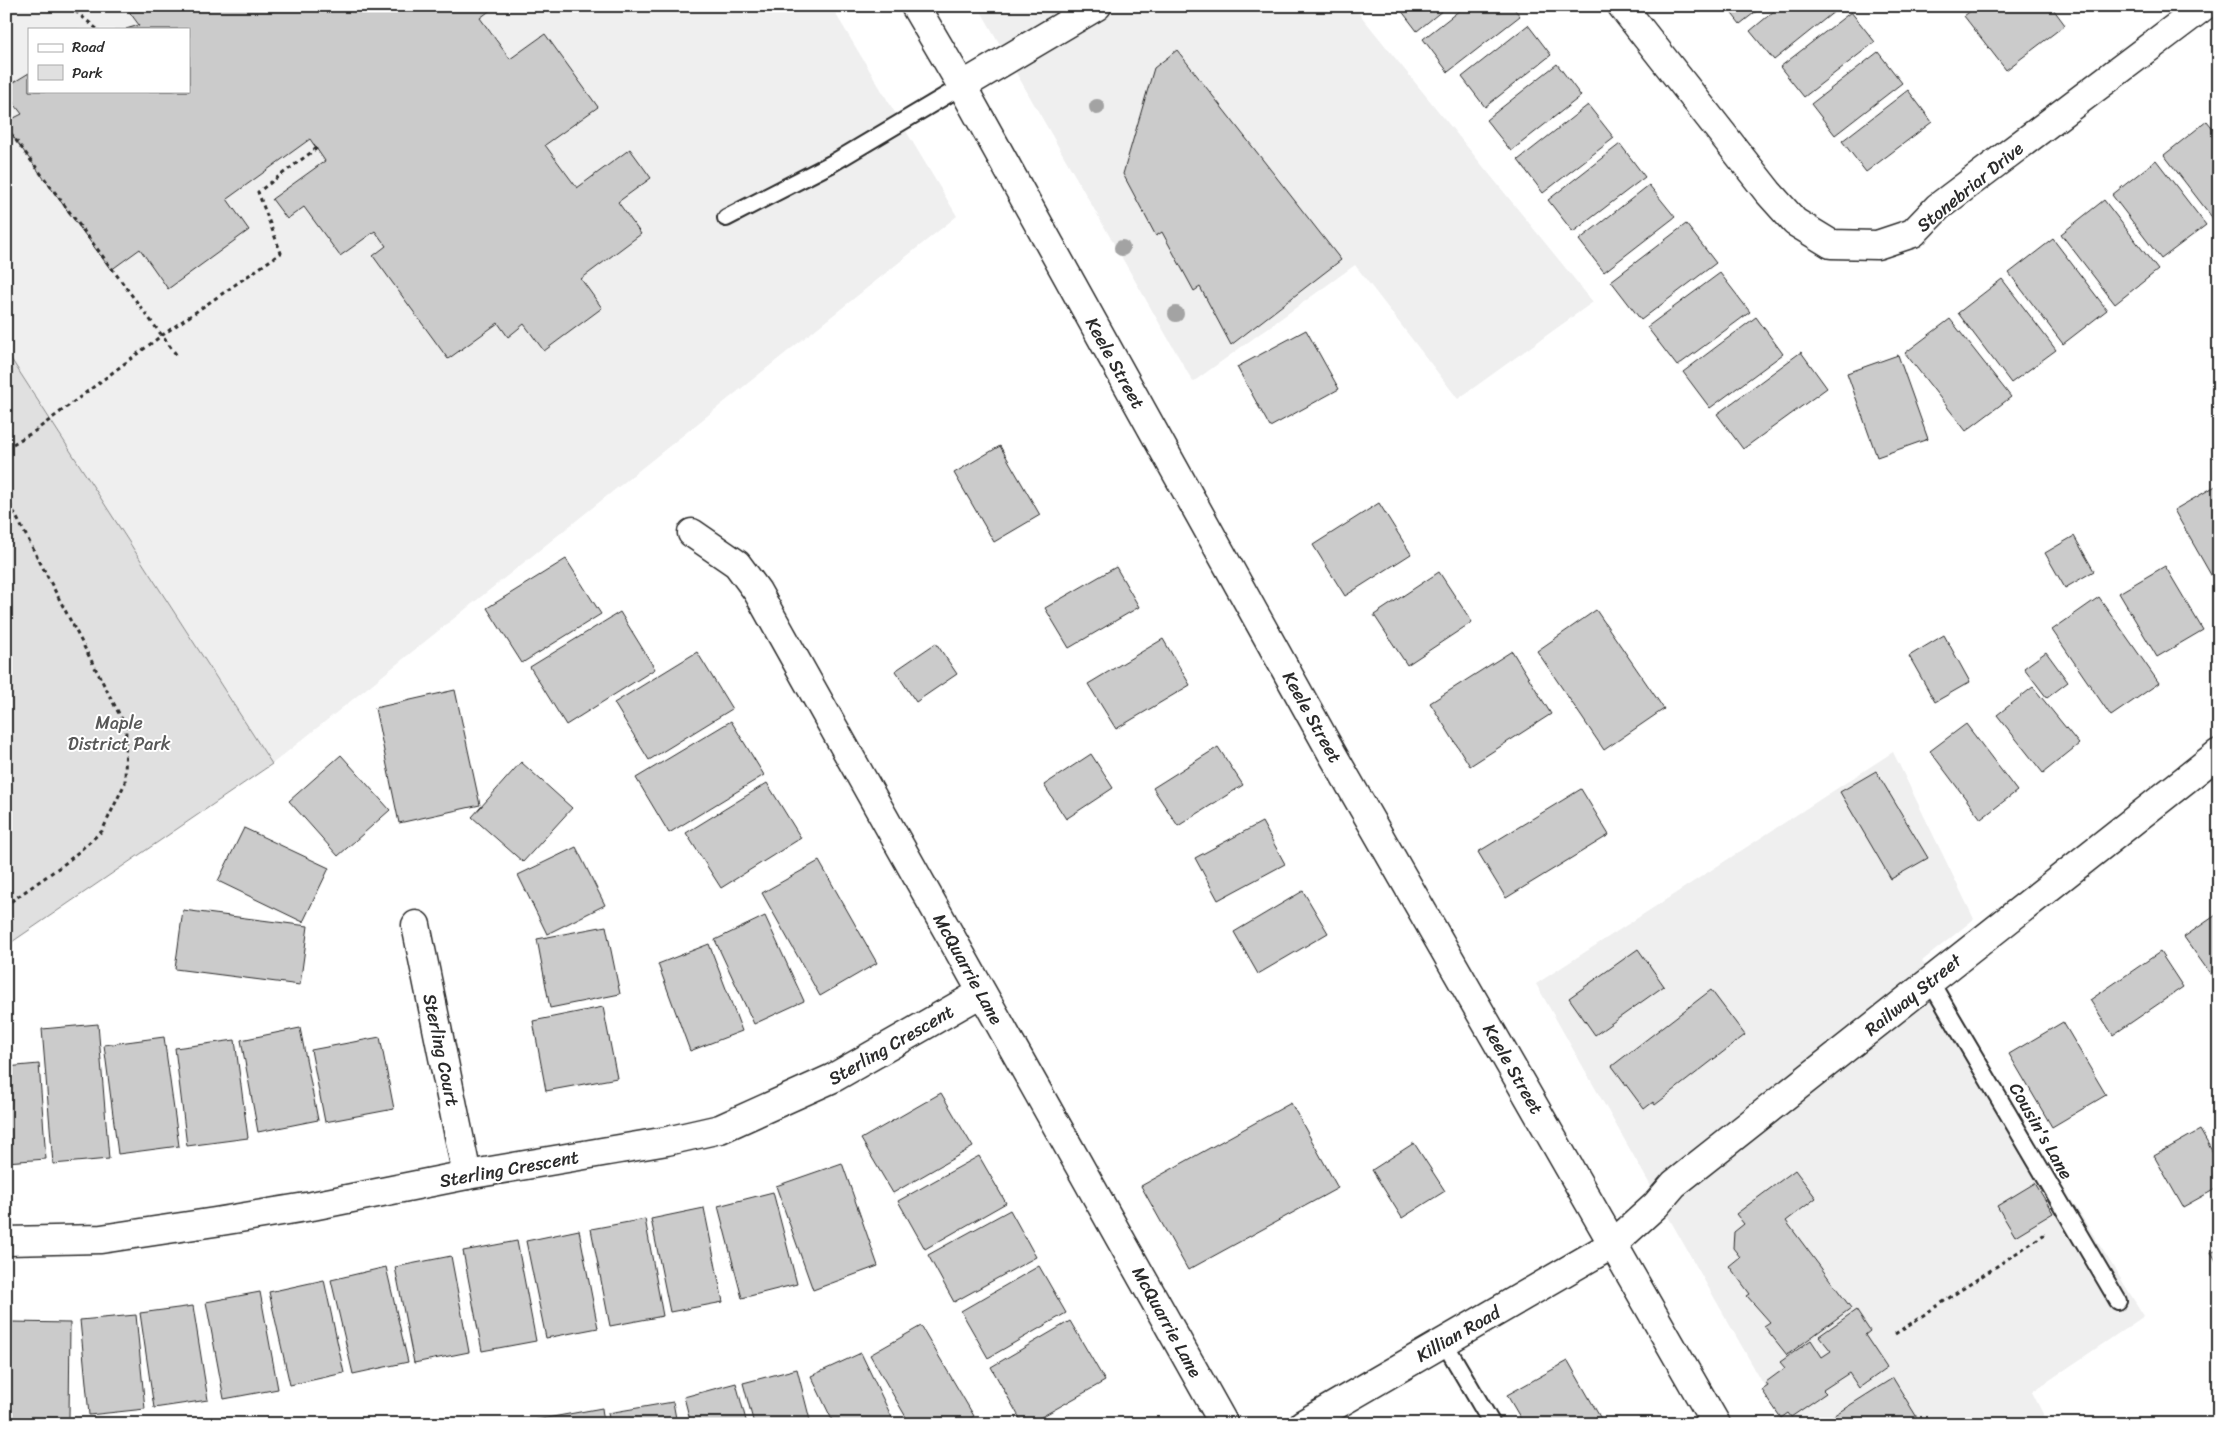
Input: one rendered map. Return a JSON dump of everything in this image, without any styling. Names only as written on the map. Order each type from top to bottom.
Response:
[{"type":"street","name":"Keele Street","points":[[915,6],[962,86],[1334,757],[1716,1424]]},
{"type":"street","points":[[962,86],[1097,6]]},
{"type":"street","name":"Stonebriar Drive","points":[[1622,6],[1768,192],[1795,222],[1831,244],[1877,245],[1913,233],[1938,207],[2190,10]]},
{"type":"street","name":"McQuarrie Lane","points":[[692,533],[737,564],[757,591],[1224,1424]]},
{"type":"street","name":"Railway Street","points":[[1613,1244],[1656,1205],[1674,1184],[2219,753]]},
{"type":"street","name":"Sterling Court","points":[[416,925],[467,1176]]},
{"type":"street","name":"Sterling Crescent","points":[[6,1241],[101,1239],[196,1225],[312,1206],[467,1176],[666,1141],[720,1129],[834,1078],[981,993]]},
{"type":"street","name":"Killian Road","points":[[1303,1424],[1613,1244]]},
{"type":"lane","points":[[726,218],[831,164],[962,86]]},
{"type":"lane","name":"Cousin's Lane","points":[[1930,981],[2118,1301]]},
{"type":"lane","points":[[1444,1342],[1492,1424]]},
{"type":"path","points":[[69,6],[96,28]]},
{"type":"path","points":[[6,127],[178,357]]},
{"type":"path","points":[[6,448],[36,431],[161,336],[281,253],[258,192],[317,148]]},
{"type":"path","points":[[6,497],[126,726],[125,783],[102,831],[67,862],[6,905]]},
{"type":"path","points":[[1895,1334],[2069,1218]]},
{"type":"shaded area","points":[[6,6],[831,6],[957,216],[272,764],[6,351]]},
{"type":"shaded area","points":[[978,6],[1353,6],[1593,302],[1458,399],[1355,265],[1193,382]]},
{"type":"shaded area","points":[[1893,752],[1974,919],[1922,961],[2144,1316],[2032,1392],[2048,1424],[1786,1424],[1536,984]]},
{"type":"green space","name":"Maple District Park","points":[[6,351],[272,764],[6,946]]},
{"type":"building","points":[[125,6],[496,6],[480,18],[510,59],[545,34],[598,107],[545,145],[577,188],[630,149],[651,178],[618,202],[641,234],[581,279],[602,308],[544,351],[524,324],[508,337],[498,323],[448,359],[373,256],[386,246],[375,231],[340,256],[304,207],[287,219],[272,199],[325,161],[310,139],[227,199],[249,230],[168,289],[140,249],[111,270],[6,127],[6,122],[22,114],[6,93],[6,87],[28,74],[28,92],[190,92],[190,28],[129,28],[139,25]]},
{"type":"building","points":[[1398,6],[1448,6],[1417,31]]},
{"type":"building","points":[[1465,6],[1512,6],[1520,16],[1448,72],[1423,39]]},
{"type":"building","points":[[1726,6],[1763,6],[1740,24]]},
{"type":"building","points":[[1780,6],[1840,7],[1774,60],[1750,31]]},
{"type":"building","points":[[1977,6],[2051,6],[2065,25],[2006,70],[1964,16]]},
{"type":"building","points":[[1851,12],[1875,42],[1804,97],[1780,67]]},
{"type":"building","points":[[1528,25],[1551,55],[1485,107],[1462,77]]},
{"type":"building","points":[[1177,50],[1341,260],[1231,345],[1200,287],[1194,291],[1162,232],[1156,236],[1123,174],[1154,68]]},
{"type":"building","points":[[1878,52],[1902,83],[1835,135],[1811,104]]},
{"type":"building","points":[[1557,64],[1581,96],[1511,151],[1486,120]]},
{"type":"building","points":[[1908,90],[1932,122],[1866,172],[1842,141]]},
{"type":"building","points":[[1588,105],[1614,138],[1543,193],[1518,160]]},
{"type":"building","points":[[2207,121],[2219,136],[2218,225],[2164,155]]},
{"type":"building","points":[[1620,144],[1645,177],[1573,232],[1548,200]]},
{"type":"building","points":[[2156,160],[2206,225],[2161,259],[2112,195]]},
{"type":"building","points":[[1649,185],[1675,217],[1604,272],[1579,240]]},
{"type":"building","points":[[2104,200],[2158,270],[2115,304],[2061,234]]},
{"type":"building","points":[[1686,224],[1716,263],[1641,320],[1611,281]]},
{"type":"building","points":[[2053,239],[2107,310],[2063,344],[2009,273]]},
{"type":"building","points":[[1720,273],[1750,312],[1677,366],[1647,327]]},
{"type":"building","points":[[2002,279],[2056,350],[2011,383],[1958,313]]},
{"type":"building","points":[[1756,317],[1783,354],[1710,408],[1683,372]]},
{"type":"building","points":[[1950,319],[2011,397],[1966,431],[1905,353]]},
{"type":"building","points":[[1306,330],[1339,389],[1270,427],[1237,367]]},
{"type":"building","points":[[1801,352],[1827,388],[1743,449],[1717,414]]},
{"type":"building","points":[[1898,355],[1928,439],[1877,457],[1847,373]]},
{"type":"building","points":[[1000,446],[1040,515],[994,542],[954,473]]},
{"type":"building","points":[[2219,484],[2219,589],[2174,510]]},
{"type":"building","points":[[1379,503],[1411,554],[1345,596],[1313,545]]},
{"type":"building","points":[[2074,536],[2094,571],[2065,588],[2045,553]]},
{"type":"building","points":[[566,559],[601,614],[522,663],[487,608]]},
{"type":"building","points":[[2165,566],[2203,630],[2157,657],[2119,593]]},
{"type":"building","points":[[1116,567],[1139,607],[1069,648],[1045,608]]},
{"type":"building","points":[[1439,572],[1472,622],[1407,665],[1374,615]]},
{"type":"building","points":[[2099,597],[2159,683],[2111,716],[2052,630]]},
{"type":"building","points":[[1596,610],[1664,709],[1604,750],[1537,651]]},
{"type":"building","points":[[620,612],[655,669],[566,725],[530,667]]},
{"type":"building","points":[[1944,635],[1970,682],[1935,702],[1909,656]]},
{"type":"building","points":[[1163,639],[1190,685],[1116,729],[1088,684]]},
{"type":"building","points":[[936,643],[957,674],[916,702],[895,671]]},
{"type":"building","points":[[1512,651],[1551,714],[1470,766],[1430,703]]},
{"type":"building","points":[[697,652],[732,709],[649,760],[614,703]]},
{"type":"building","points":[[2046,652],[2068,682],[2047,698],[2024,668]]},
{"type":"building","points":[[2033,687],[2079,744],[2043,773],[1997,715]]},
{"type":"building","points":[[455,690],[480,805],[399,823],[375,708]]},
{"type":"building","points":[[731,721],[764,775],[669,833],[636,778]]},
{"type":"building","points":[[1966,724],[2017,791],[1981,819],[1930,751]]},
{"type":"building","points":[[1218,747],[1243,785],[1178,826],[1153,788]]},
{"type":"building","points":[[1091,754],[1113,788],[1066,819],[1044,785]]},
{"type":"building","points":[[341,755],[390,810],[338,856],[289,801]]},
{"type":"building","points":[[521,762],[572,808],[523,862],[472,817]]},
{"type":"building","points":[[1876,771],[1928,858],[1891,879],[1840,792]]},
{"type":"building","points":[[767,783],[801,838],[721,888],[686,833]]},
{"type":"building","points":[[1581,789],[1609,835],[1506,898],[1478,852]]},
{"type":"building","points":[[1262,822],[1285,864],[1218,900],[1195,858]]},
{"type":"building","points":[[244,828],[329,868],[303,922],[218,881]]},
{"type":"building","points":[[576,847],[605,905],[547,934],[518,875]]},
{"type":"building","points":[[819,861],[877,963],[820,996],[762,893]]},
{"type":"building","points":[[1303,891],[1328,933],[1258,974],[1234,932]]},
{"type":"building","points":[[183,910],[308,926],[300,985],[175,969]]},
{"type":"building","points":[[2219,913],[2219,986],[2184,937]]},
{"type":"building","points":[[765,916],[804,1001],[754,1024],[715,940]]},
{"type":"building","points":[[606,926],[620,994],[550,1008],[537,939]]},
{"type":"building","points":[[709,944],[742,1031],[690,1051],[658,964]]},
{"type":"building","points":[[1638,949],[1664,986],[1595,1035],[1569,998]]},
{"type":"building","points":[[2160,952],[2183,987],[2113,1035],[2090,1000]]},
{"type":"building","points":[[1711,990],[1745,1035],[1655,1105],[1653,1102],[1644,1109],[1612,1066]]},
{"type":"building","points":[[603,1007],[617,1078],[546,1091],[533,1021]]},
{"type":"building","points":[[2063,1022],[2106,1095],[2052,1127],[2009,1054]]},
{"type":"building","points":[[98,1024],[109,1159],[53,1164],[42,1029]]},
{"type":"building","points":[[300,1028],[318,1120],[258,1132],[241,1040]]},
{"type":"building","points":[[164,1037],[179,1146],[118,1154],[104,1045]]},
{"type":"building","points":[[380,1037],[394,1109],[325,1122],[311,1050]]},
{"type":"building","points":[[235,1040],[248,1138],[187,1146],[175,1048]]},
{"type":"building","points":[[39,1064],[46,1159],[6,1162],[6,1067]]},
{"type":"building","points":[[941,1093],[973,1147],[893,1193],[861,1139]]},
{"type":"building","points":[[1291,1103],[1338,1188],[1188,1270],[1141,1186]]},
{"type":"building","points":[[2200,1130],[2219,1163],[2219,1187],[2183,1207],[2154,1156]]},
{"type":"building","points":[[1414,1143],[1445,1191],[1402,1218],[1372,1170]]},
{"type":"building","points":[[979,1156],[1006,1203],[925,1249],[898,1201]]},
{"type":"building","points":[[842,1163],[878,1266],[813,1290],[776,1186]]},
{"type":"building","points":[[1795,1170],[1816,1198],[1786,1221],[1851,1308],[1787,1355],[1764,1326],[1770,1322],[1747,1296],[1750,1294],[1729,1266],[1740,1257],[1733,1248],[1734,1232],[1744,1224],[1736,1214]]},
{"type":"building","points":[[2035,1183],[2053,1213],[2015,1236],[1997,1206]]},
{"type":"building","points":[[773,1192],[797,1284],[742,1298],[718,1206]]},
{"type":"building","points":[[704,1208],[723,1302],[670,1312],[651,1219]]},
{"type":"building","points":[[1010,1210],[1036,1257],[954,1302],[928,1255]]},
{"type":"building","points":[[645,1219],[663,1316],[610,1326],[591,1229]]},
{"type":"building","points":[[579,1230],[598,1328],[546,1338],[526,1241]]},
{"type":"building","points":[[517,1241],[536,1341],[482,1351],[463,1251]]},
{"type":"building","points":[[2219,1248],[2219,1266],[2211,1252]]},
{"type":"building","points":[[451,1256],[469,1352],[414,1363],[395,1267]]},
{"type":"building","points":[[1039,1266],[1066,1313],[988,1358],[961,1311]]},
{"type":"building","points":[[386,1267],[408,1362],[353,1374],[331,1280]]},
{"type":"building","points":[[324,1280],[344,1373],[290,1385],[269,1292]]},
{"type":"building","points":[[260,1292],[278,1389],[224,1399],[206,1302]]},
{"type":"building","points":[[193,1306],[208,1400],[154,1408],[140,1313]]},
{"type":"building","points":[[1856,1310],[1870,1331],[1865,1335],[1887,1368],[1859,1388],[1849,1373],[1823,1390],[1826,1393],[1791,1417],[1788,1413],[1781,1418],[1762,1390],[1768,1386],[1766,1382],[1785,1368],[1780,1362],[1811,1340],[1822,1357],[1831,1351],[1819,1336]]},
{"type":"building","points":[[136,1315],[145,1409],[89,1415],[80,1320]]},
{"type":"building","points":[[1070,1321],[1105,1381],[1029,1424],[1023,1424],[991,1367]]},
{"type":"building","points":[[12,1322],[70,1323],[69,1418],[11,1417]]},
{"type":"building","points":[[921,1326],[974,1416],[961,1424],[910,1424],[870,1355]]},
{"type":"building","points":[[861,1353],[895,1424],[834,1424],[811,1376]]},
{"type":"building","points":[[1568,1361],[1604,1424],[1524,1424],[1507,1395]]},
{"type":"building","points":[[797,1369],[811,1424],[754,1424],[743,1383]]},
{"type":"building","points":[[1893,1378],[1921,1424],[1820,1424]]},
{"type":"building","points":[[736,1383],[747,1424],[691,1424],[684,1397]]},
{"type":"building","points":[[673,1402],[677,1424],[610,1424],[608,1413]]},
{"type":"building","points":[[602,1408],[604,1424],[536,1424],[536,1420]]}]
